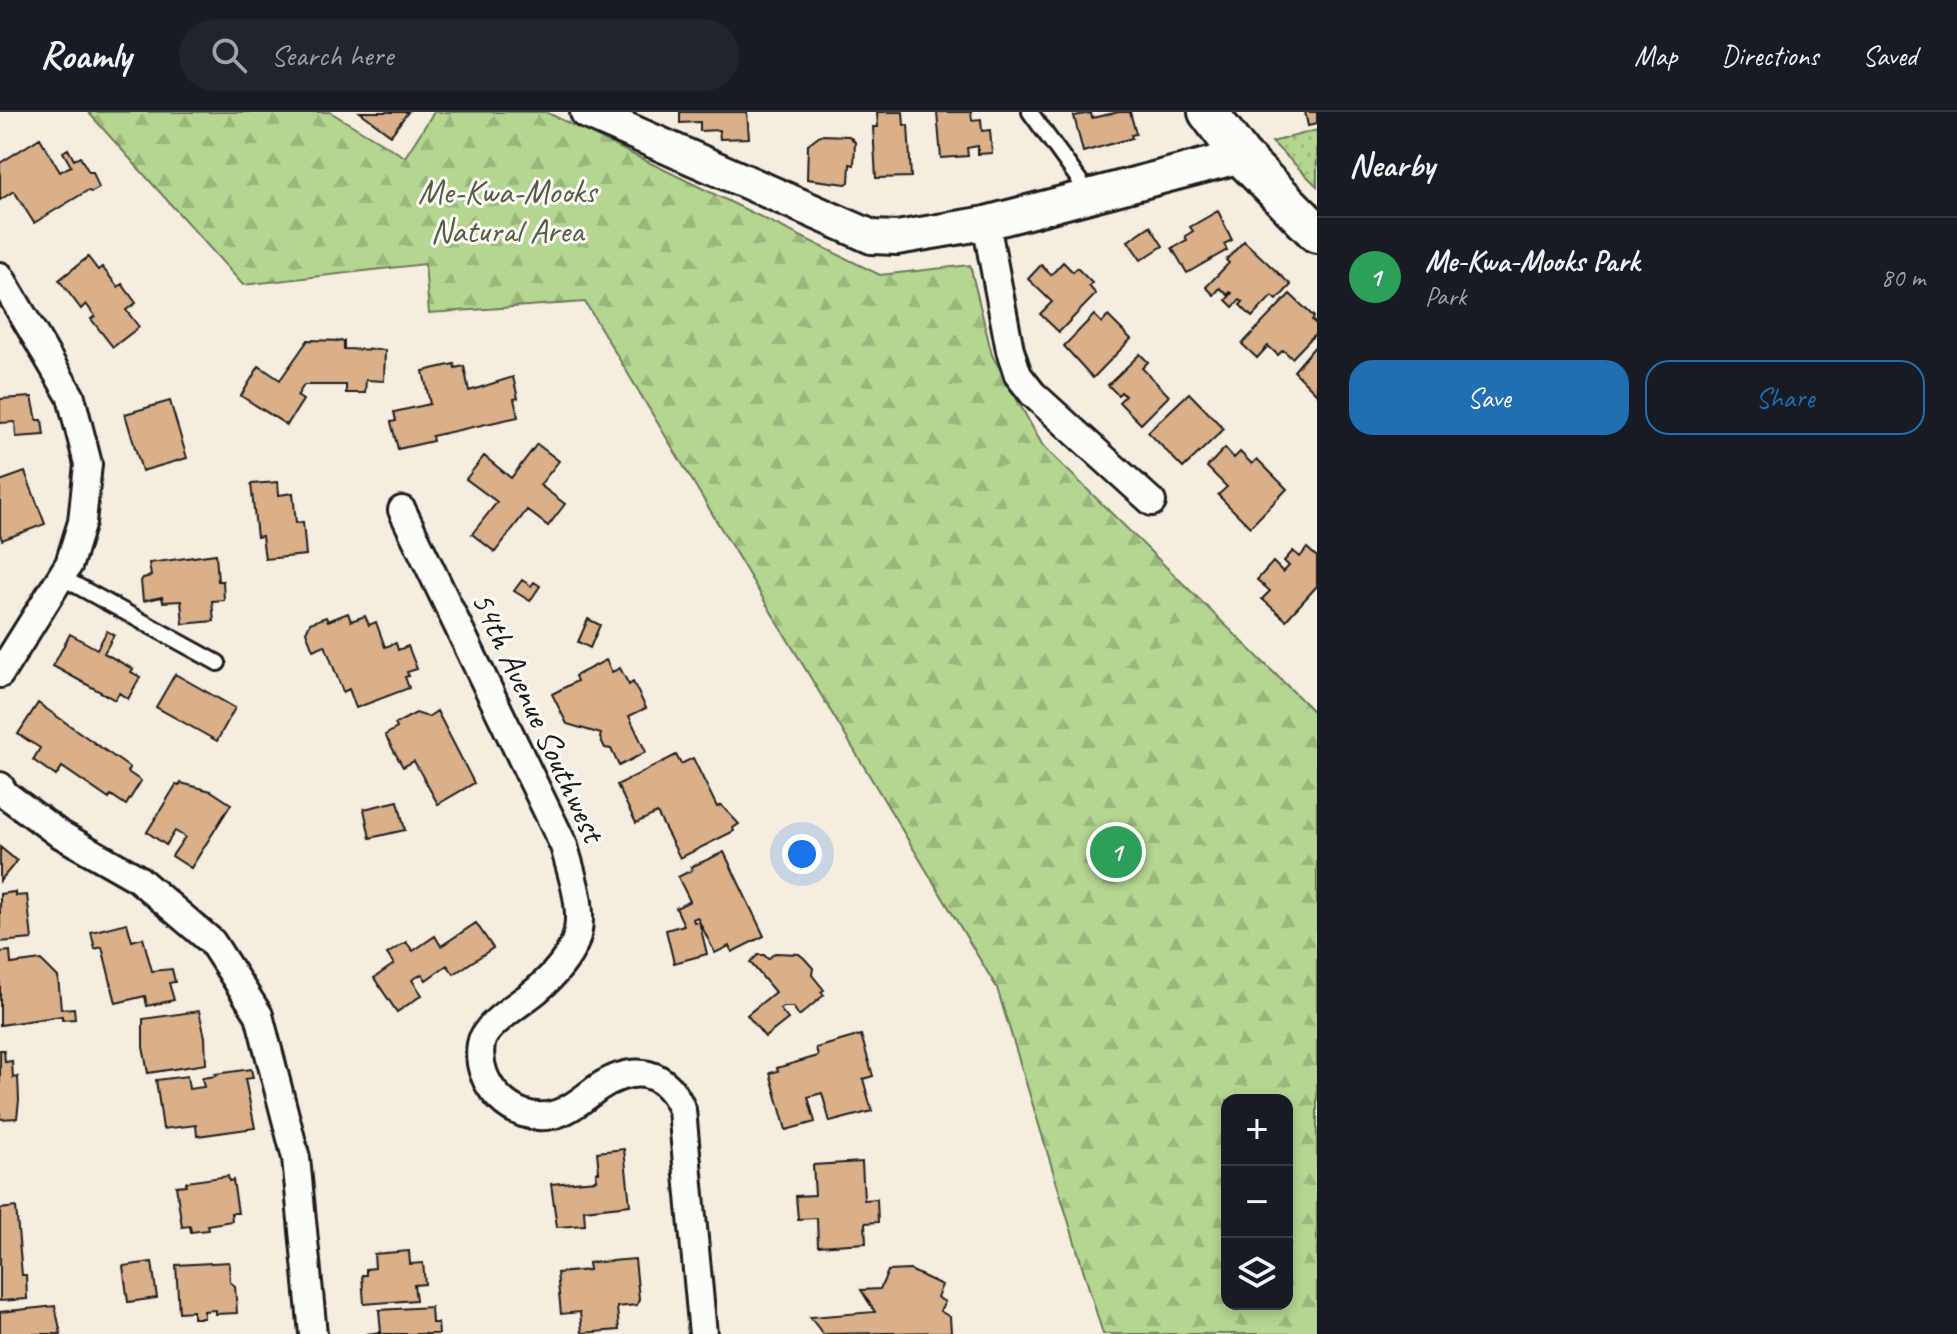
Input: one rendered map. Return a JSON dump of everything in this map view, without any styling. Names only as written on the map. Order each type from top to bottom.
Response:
[{"type":"main road","points":[[1208,112],[1241,156],[1317,233]]},
{"type":"street","points":[[587,112],[872,237],[897,238],[986,223],[1241,156]]},
{"type":"street","points":[[986,223],[1010,350],[1018,375],[1033,394],[1152,502]]},
{"type":"street","points":[[0,276],[71,397],[88,464],[82,522],[69,564],[0,674]]},
{"type":"street","name":"54th Avenue Southwest","points":[[402,510],[564,846],[577,895],[579,917],[575,941],[561,966],[487,1030],[481,1044],[489,1086],[504,1104],[528,1116],[551,1115],[569,1108],[616,1077],[639,1074],[658,1077],[674,1091],[682,1110],[703,1334]]},
{"type":"street","points":[[0,786],[5,794],[58,833],[137,878],[212,942],[259,1015],[296,1158],[313,1334]]},
{"type":"lane","points":[[1030,112],[1090,196]]},
{"type":"lane","points":[[61,577],[218,663]]},
{"type":"green space","name":"Me-Kwa-Mooks Natural Area","points":[[88,112],[330,112],[405,157],[434,112],[546,112],[880,275],[970,265],[992,355],[1043,446],[1317,715],[1317,1334],[1103,1334],[997,988],[585,302],[429,313],[425,264],[243,285]]},
{"type":"green space","points":[[1317,130],[1317,186],[1272,142]]},
{"type":"building","points":[[360,112],[408,112],[391,135]]},
{"type":"building","points":[[680,112],[747,112],[749,138],[720,139],[719,130],[700,131],[700,122],[680,123]]},
{"type":"building","points":[[877,112],[903,112],[904,125],[908,125],[911,177],[876,178],[873,127],[878,127]]},
{"type":"building","points":[[937,112],[971,112],[972,120],[981,119],[982,131],[990,130],[992,153],[978,154],[978,146],[967,148],[968,156],[941,158]]},
{"type":"building","points":[[1130,112],[1136,134],[1131,135],[1132,138],[1083,152],[1074,116],[1091,113],[1092,118]]},
{"type":"building","points":[[1305,112],[1317,112],[1317,124],[1308,126]]},
{"type":"building","points":[[820,135],[849,136],[855,142],[854,165],[850,164],[849,182],[846,184],[807,179],[808,144]]},
{"type":"building","points":[[40,138],[60,172],[71,166],[63,152],[68,149],[74,160],[80,157],[89,172],[93,172],[99,188],[87,191],[34,223],[14,191],[0,200],[0,163]]},
{"type":"building","points":[[1218,211],[1232,240],[1224,244],[1227,250],[1187,273],[1172,248],[1187,240],[1185,236],[1193,231],[1190,227]]},
{"type":"building","points":[[1150,226],[1163,246],[1141,260],[1128,241]]},
{"type":"building","points":[[1244,241],[1291,285],[1277,300],[1272,296],[1252,317],[1240,305],[1243,302],[1240,300],[1233,307],[1226,300],[1232,293],[1228,295],[1220,288],[1214,295],[1206,287],[1229,263],[1226,260]]},
{"type":"building","points":[[88,257],[98,270],[102,267],[118,287],[122,284],[136,303],[126,310],[139,327],[113,347],[91,319],[95,316],[86,304],[81,309],[59,280]]},
{"type":"building","points":[[1063,262],[1073,272],[1077,268],[1092,283],[1089,286],[1096,294],[1059,332],[1040,314],[1052,302],[1028,279],[1041,265],[1051,275]]},
{"type":"building","points":[[1290,294],[1314,317],[1312,320],[1317,325],[1317,332],[1292,358],[1283,350],[1278,355],[1268,346],[1257,358],[1242,344]]},
{"type":"building","points":[[1094,315],[1102,323],[1108,316],[1131,339],[1093,378],[1064,346]]},
{"type":"building","points":[[308,340],[344,341],[344,349],[385,350],[384,381],[366,380],[365,393],[346,393],[346,385],[304,385],[297,396],[303,400],[287,425],[241,396],[259,366],[280,380]]},
{"type":"building","points":[[1317,344],[1317,394],[1294,371]]},
{"type":"building","points":[[1140,354],[1148,362],[1142,368],[1169,396],[1141,424],[1119,402],[1125,396],[1121,392],[1118,395],[1108,385]]},
{"type":"building","points":[[454,364],[455,368],[464,366],[469,391],[513,377],[518,417],[432,436],[433,441],[398,449],[391,422],[396,421],[394,412],[430,404],[423,371]]},
{"type":"building","points":[[1189,393],[1224,429],[1183,468],[1148,432]]},
{"type":"building","points":[[32,397],[37,420],[42,420],[44,435],[16,437],[15,422],[0,423],[0,399]]},
{"type":"building","points":[[170,401],[187,458],[142,471],[125,414]]},
{"type":"building","points":[[537,444],[559,461],[540,485],[565,504],[548,526],[527,510],[495,552],[472,534],[497,502],[466,479],[484,456],[511,478]]},
{"type":"building","points":[[1225,448],[1234,458],[1240,452],[1252,464],[1257,459],[1287,489],[1250,527],[1218,495],[1227,487],[1207,467]]},
{"type":"building","points":[[25,472],[45,524],[2,540],[0,481]]},
{"type":"building","points":[[278,482],[279,495],[293,493],[296,523],[303,522],[306,555],[265,559],[262,536],[257,537],[251,484]]},
{"type":"building","points":[[1307,548],[1317,557],[1317,586],[1286,620],[1262,599],[1270,591],[1257,580],[1273,562],[1283,572],[1289,566],[1284,561],[1293,551],[1300,557]]},
{"type":"building","points":[[216,554],[218,581],[223,581],[224,600],[212,601],[214,621],[183,624],[181,601],[163,602],[162,597],[143,601],[141,581],[151,576],[149,563]]},
{"type":"building","points":[[522,580],[531,586],[534,582],[540,586],[530,601],[514,591]]},
{"type":"building","points":[[348,613],[351,621],[365,616],[369,625],[376,622],[385,647],[396,643],[398,650],[408,646],[417,669],[407,672],[409,676],[405,677],[409,688],[356,708],[349,689],[343,692],[325,645],[313,650],[306,632],[310,623],[326,617],[328,621]]},
{"type":"building","points":[[588,619],[600,625],[590,648],[578,642]]},
{"type":"building","points":[[107,631],[114,635],[104,653],[133,669],[131,672],[140,677],[128,699],[119,693],[115,700],[53,666],[70,634],[97,649]]},
{"type":"building","points":[[606,660],[612,672],[620,668],[629,685],[633,682],[646,708],[629,716],[646,752],[619,766],[611,749],[605,748],[601,734],[567,724],[552,694],[577,681],[575,676]]},
{"type":"building","points":[[175,674],[235,708],[217,741],[156,707]]},
{"type":"building","points":[[38,703],[130,768],[128,772],[141,781],[126,805],[111,795],[109,799],[62,767],[56,776],[33,760],[40,748],[18,734]]},
{"type":"building","points":[[437,711],[474,783],[438,804],[414,761],[403,767],[385,735],[397,728],[395,724],[416,713],[428,717]]},
{"type":"building","points":[[676,755],[681,764],[693,758],[717,807],[721,805],[739,824],[733,828],[734,831],[680,858],[657,813],[636,823],[617,785]]},
{"type":"building","points":[[181,783],[211,791],[231,804],[191,868],[172,856],[185,837],[175,831],[166,845],[147,832],[176,785]]},
{"type":"building","points":[[398,801],[405,830],[370,838],[364,809]]},
{"type":"building","points":[[0,847],[17,861],[0,881]]},
{"type":"building","points":[[724,852],[764,936],[732,952],[729,946],[715,953],[699,921],[707,954],[674,963],[666,930],[684,925],[676,908],[690,901],[678,877],[692,870],[691,867]]},
{"type":"building","points":[[15,892],[15,896],[27,895],[32,939],[0,942],[0,894]]},
{"type":"building","points":[[127,923],[132,941],[143,938],[152,971],[172,969],[175,982],[169,983],[174,1000],[147,1006],[145,996],[116,1003],[102,947],[95,949],[91,932]]},
{"type":"building","points":[[476,923],[493,948],[454,974],[447,965],[426,980],[422,974],[412,980],[422,995],[397,1012],[374,978],[394,964],[387,954],[406,942],[413,951],[435,936],[441,946]]},
{"type":"building","points":[[10,951],[11,964],[41,960],[58,977],[61,1009],[74,1008],[75,1019],[62,1020],[62,1016],[0,1025],[0,952]]},
{"type":"building","points":[[775,953],[799,954],[804,958],[813,968],[812,975],[824,990],[821,992],[824,995],[799,1016],[793,1007],[780,1009],[788,1019],[765,1037],[747,1015],[775,992],[750,962],[758,955],[768,959]]},
{"type":"building","points":[[199,1011],[205,1037],[206,1064],[148,1073],[143,1047],[143,1019]]},
{"type":"building","points":[[861,1035],[873,1076],[863,1079],[872,1111],[830,1122],[822,1093],[808,1097],[815,1122],[786,1130],[770,1073],[818,1056],[816,1048]]},
{"type":"building","points":[[0,1050],[4,1050],[5,1062],[12,1061],[13,1078],[18,1077],[17,1118],[0,1119]]},
{"type":"building","points":[[251,1069],[253,1078],[245,1079],[255,1128],[197,1136],[196,1125],[163,1129],[156,1080],[187,1076],[189,1089],[204,1087],[202,1078]]},
{"type":"building","points":[[624,1149],[630,1205],[584,1210],[585,1225],[557,1227],[551,1184],[596,1180],[596,1172],[599,1172],[597,1152]]},
{"type":"building","points":[[862,1162],[864,1200],[877,1199],[878,1222],[865,1223],[866,1243],[818,1246],[817,1218],[798,1219],[796,1196],[815,1195],[813,1165]]},
{"type":"building","points":[[228,1176],[229,1181],[233,1180],[238,1213],[231,1213],[232,1221],[207,1225],[208,1230],[191,1232],[190,1226],[182,1227],[176,1186]]},
{"type":"building","points":[[16,1207],[27,1299],[0,1301],[0,1209]]},
{"type":"building","points":[[409,1251],[410,1264],[423,1263],[425,1284],[414,1285],[416,1300],[364,1304],[362,1275],[366,1275],[366,1269],[375,1268],[374,1254]]},
{"type":"building","points":[[635,1259],[639,1299],[637,1305],[617,1307],[619,1330],[582,1333],[580,1312],[561,1314],[557,1273],[589,1270],[588,1263]]},
{"type":"building","points":[[152,1262],[157,1298],[128,1302],[123,1266]]},
{"type":"building","points":[[229,1262],[237,1313],[204,1311],[204,1318],[193,1318],[193,1311],[179,1312],[176,1265]]},
{"type":"building","points":[[910,1270],[942,1285],[937,1297],[945,1302],[940,1311],[950,1317],[951,1332],[823,1334],[810,1317],[875,1312],[861,1290],[880,1289],[888,1271]]},
{"type":"building","points":[[55,1306],[61,1334],[0,1334],[0,1312]]},
{"type":"building","points":[[431,1307],[432,1323],[438,1323],[439,1334],[366,1334],[381,1332],[379,1310]]},
{"type":"place","name":"Me-Kwa-Mooks Park","points":[[1116,852]]}]
